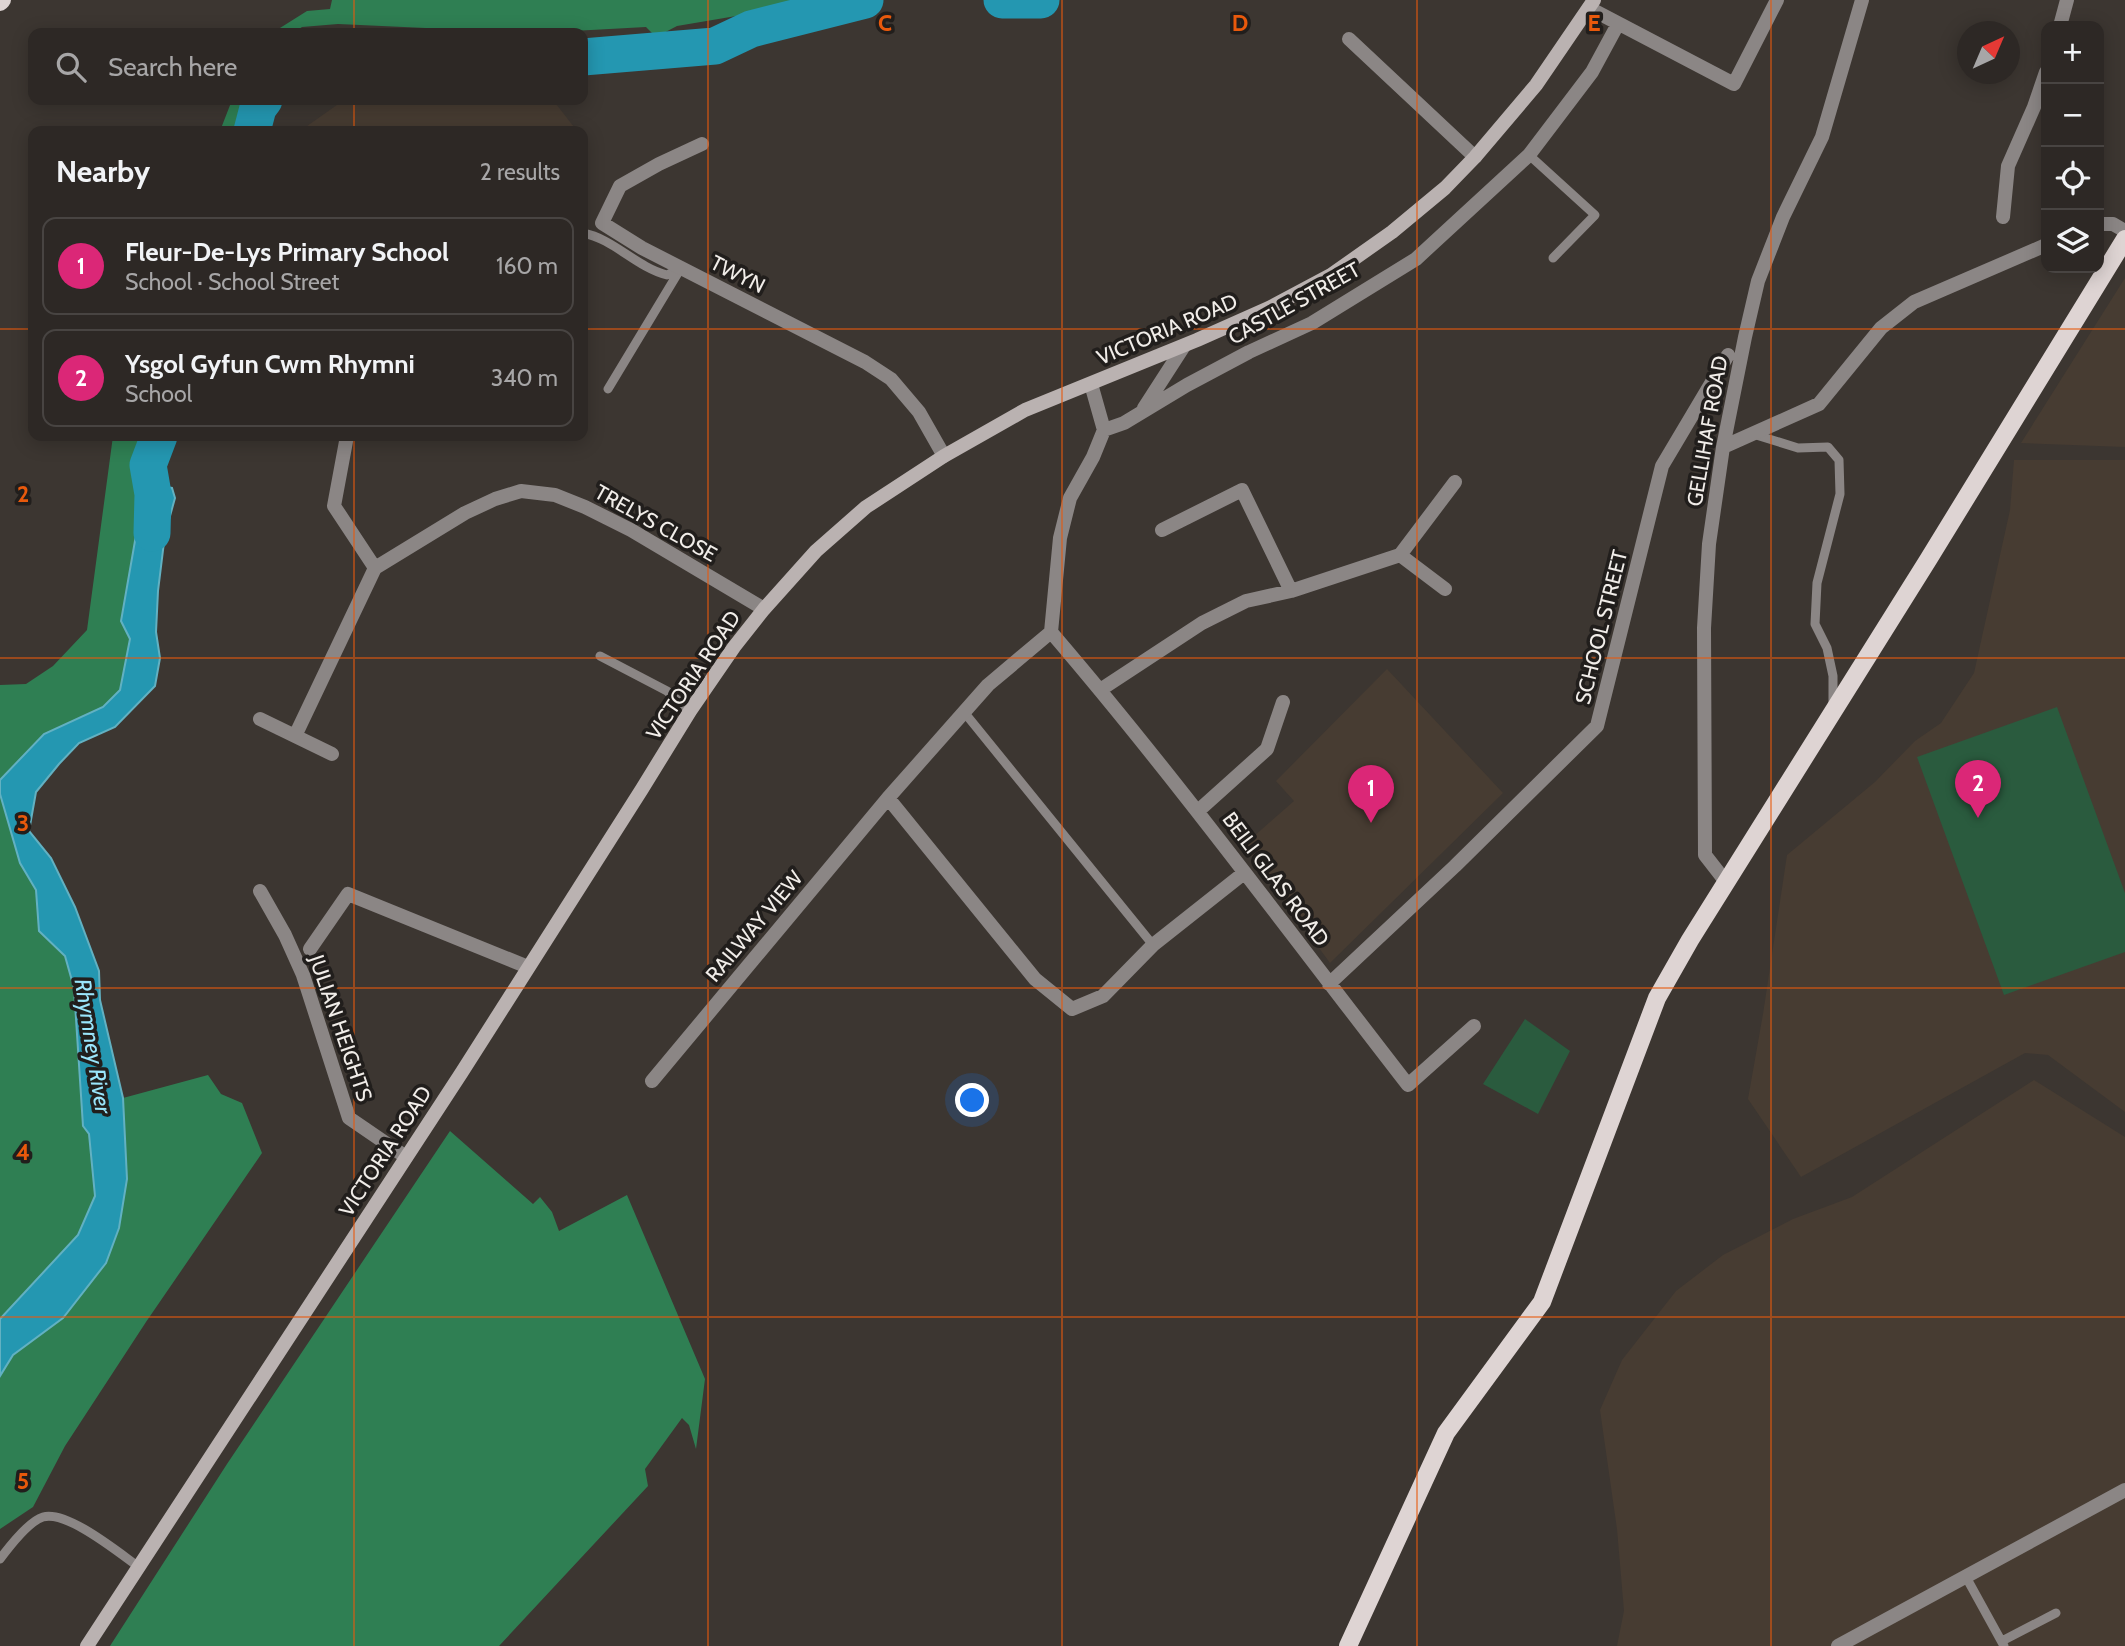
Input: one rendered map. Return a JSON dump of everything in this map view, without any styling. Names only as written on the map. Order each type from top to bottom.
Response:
[{"type":"main road","name":"VICTORIA ROAD","points":[[87,1646],[406,1157],[690,711],[734,647],[816,551],[866,507],[944,456],[1026,411],[1184,346],[1269,308],[1331,275],[1392,232],[1444,188],[1475,157],[1536,85],[1592,4]]},
{"type":"main road","points":[[1348,1646],[1446,1433],[1542,1302],[1657,998],[1690,940],[1928,561],[2125,239]]},
{"type":"street","points":[[1592,4],[1618,24],[1734,84],[1777,0]]},
{"type":"street","name":"GELLIHAF ROAD","points":[[1726,882],[1705,855],[1704,628],[1709,544],[1723,447],[1758,281],[1783,217],[1822,137],[1862,0]]},
{"type":"street","points":[[2061,21],[2067,0]]},
{"type":"street","name":"CASTLE STREET","points":[[1104,430],[1124,423],[1238,357],[1312,323],[1416,259],[1529,155],[1592,72],[1618,24]]},
{"type":"street","points":[[1349,39],[1475,157]]},
{"type":"street","points":[[2003,217],[2008,166],[2042,84]]},
{"type":"street","name":"TWYN","points":[[702,144],[620,186],[602,223],[642,248],[865,362],[891,379],[919,412],[944,456]]},
{"type":"street","points":[[2104,224],[2113,224],[2125,231]]},
{"type":"street","points":[[1723,447],[1819,404],[1881,328],[1914,302],[2041,247]]},
{"type":"street","points":[[1142,412],[1184,346]]},
{"type":"street","name":"SCHOOL STREET","points":[[1329,984],[1455,866],[1597,726],[1662,466],[1728,355]]},
{"type":"street","points":[[1051,632],[1060,538],[1070,498],[1093,457],[1104,430],[1091,384]]},
{"type":"street","points":[[295,736],[375,568],[334,506],[346,441]]},
{"type":"street","points":[[1100,690],[1202,623],[1246,601],[1291,591],[1400,555],[1455,482]]},
{"type":"street","points":[[1162,530],[1242,490],[1291,591]]},
{"type":"street","name":"TRELYS CLOSE","points":[[375,568],[465,513],[521,491],[555,495],[585,507],[631,530],[764,609]]},
{"type":"street","points":[[1400,555],[1445,589]]},
{"type":"street","name":"BEILI GLAS ROAD","points":[[1051,632],[1198,811],[1408,1085],[1474,1026]]},
{"type":"street","name":"RAILWAY VIEW","points":[[652,1081],[888,798],[964,712],[988,685],[1051,632]]},
{"type":"street","points":[[1198,811],[1267,749],[1283,702]]},
{"type":"street","points":[[260,719],[332,754]]},
{"type":"street","points":[[888,798],[1035,979],[1072,1009],[1104,996],[1153,945],[1244,873]]},
{"type":"street","name":"JULIAN HEIGHTS","points":[[260,891],[285,935],[303,975],[349,1118],[406,1157]]},
{"type":"street","points":[[310,949],[348,894],[528,967]]},
{"type":"street","points":[[1838,1646],[2125,1490]]},
{"type":"lane","points":[[1529,155],[1595,215],[1553,258]]},
{"type":"lane","points":[[588,235],[599,238],[653,271],[667,275],[681,268]]},
{"type":"lane","points":[[608,389],[681,268]]},
{"type":"lane","points":[[1753,434],[1798,448],[1828,447],[1839,460],[1840,494],[1817,583],[1815,624],[1827,648],[1833,676],[1833,710]]},
{"type":"lane","points":[[600,656],[667,691],[690,711]]},
{"type":"lane","points":[[964,712],[1153,945]]},
{"type":"lane","points":[[0,1559],[40,1517],[52,1516],[90,1533],[139,1567]]},
{"type":"lane","points":[[1966,1577],[2003,1644],[2056,1613]]},
{"type":"shaded area","points":[[337,105],[557,105],[573,126],[307,126]]},
{"type":"shaded area","points":[[2125,278],[2125,447],[2021,443]]},
{"type":"shaded area","points":[[2014,460],[2125,460],[2125,1112],[2048,1055],[2025,1053],[1801,1177],[1748,1099],[1787,855],[1875,782],[1915,741],[1941,723],[1974,673],[2010,510]]},
{"type":"shaded area","points":[[1387,669],[1503,793],[1330,963],[1244,845],[1294,801],[1276,781]]},
{"type":"shaded area","points":[[2034,1080],[2125,1137],[2125,1646],[1617,1646],[1624,1611],[1617,1529],[1600,1410],[1622,1360],[1676,1291],[1723,1255],[1793,1219],[1852,1197]]},
{"type":"green space","points":[[332,0],[806,0],[677,26],[656,37],[646,27],[588,30],[588,28],[425,28],[338,24],[280,28],[307,11],[330,9]]},
{"type":"green space","points":[[230,105],[247,105],[240,126],[222,126]]},
{"type":"green space","points":[[112,441],[141,441],[136,482],[139,518],[121,621],[130,639],[120,690],[103,707],[44,734],[0,780],[0,685],[26,684],[53,666],[87,630]]},
{"type":"green space","points":[[2057,707],[2125,893],[2125,952],[2004,995],[1917,757]]},
{"type":"green space","points":[[0,794],[20,863],[36,890],[40,931],[65,956],[74,988],[83,1126],[89,1134],[95,1196],[78,1236],[0,1319]]},
{"type":"green space","points":[[1525,1019],[1570,1051],[1538,1114],[1483,1084]]},
{"type":"green space","points":[[208,1075],[221,1094],[242,1103],[262,1153],[65,1446],[33,1507],[0,1529],[0,1376],[13,1355],[63,1318],[119,1228],[127,1179],[123,1098]]},
{"type":"green space","points":[[450,1131],[533,1204],[540,1197],[552,1212],[559,1231],[627,1195],[705,1379],[696,1449],[689,1425],[682,1418],[645,1469],[648,1486],[499,1646],[110,1646],[227,1464]]},
{"type":"water","points":[[136,482],[172,488],[175,498],[165,534],[158,591],[156,632],[160,658],[155,686],[115,727],[79,743],[59,764],[36,792],[29,831],[51,858],[75,907],[99,971],[100,1000],[123,1098],[127,1179],[119,1228],[106,1263],[63,1318],[13,1355],[0,1376],[0,1319],[78,1235],[95,1196],[89,1134],[83,1126],[74,988],[65,956],[39,931],[36,890],[20,863],[0,794],[0,780],[44,734],[103,707],[120,690],[130,639],[121,621],[139,518]]},
{"type":"waterway","name":"Rhymney River","points":[[588,57],[715,46],[751,29],[865,0]]},
{"type":"waterway","name":"Rhymney River","points":[[1002,0],[1041,0]]},
{"type":"waterway","name":"Rhymney River","points":[[253,126],[260,105]]},
{"type":"waterway","name":"Rhymney River","points":[[152,533],[153,494],[148,465],[157,441]]},
{"type":"place","name":"Ysgol Gyfun Cwm Rhymni","points":[[1978,818]]},
{"type":"place","name":"Fleur-De-Lys Primary School","points":[[1371,823]]}]
